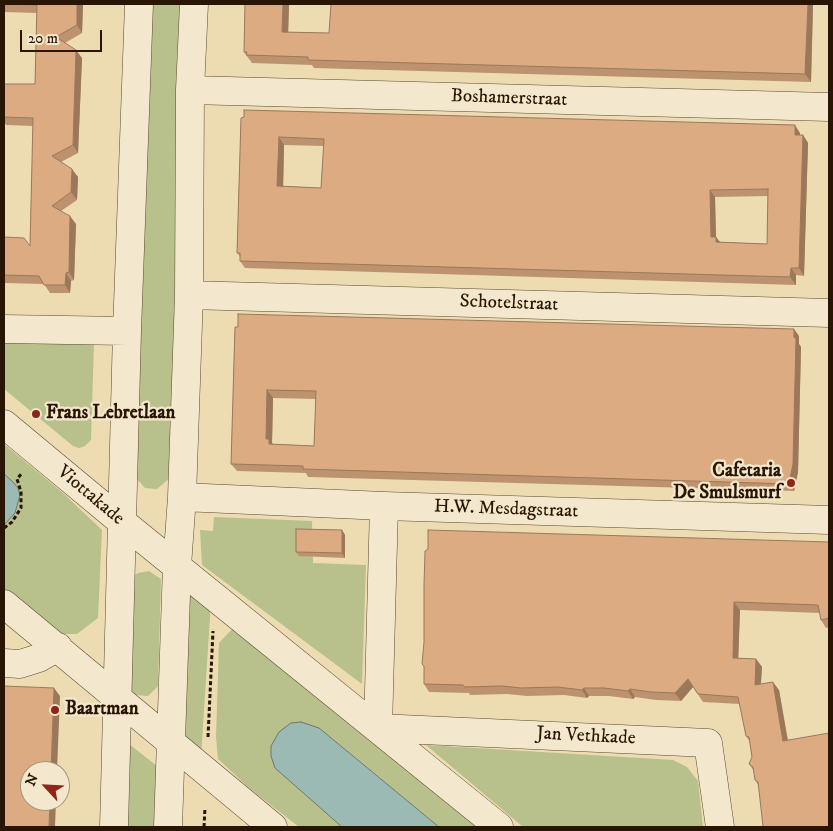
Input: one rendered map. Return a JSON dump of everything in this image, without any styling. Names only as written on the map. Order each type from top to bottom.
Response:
[{"type":"street","points":[[114,827],[127,331],[139,4]]},
{"type":"street","points":[[168,827],[177,566],[182,497],[190,295],[190,90],[194,4]]},
{"type":"street","name":"Boshamerstraat","points":[[190,90],[829,108]]},
{"type":"street","name":"Schotelstraat","points":[[190,295],[829,313]]},
{"type":"street","points":[[4,329],[127,331]]},
{"type":"street","name":"Viottakade","points":[[4,424],[177,566]]},
{"type":"street","name":"H.W. Mesdagstraat","points":[[182,497],[384,506],[829,520]]},
{"type":"street","points":[[378,728],[384,506]]},
{"type":"street","points":[[177,566],[500,827]]},
{"type":"street","points":[[4,604],[273,827]]},
{"type":"street","points":[[12,664],[39,658],[58,648]]},
{"type":"street","name":"Jan Vethkade","points":[[378,728],[708,743],[720,827]]},
{"type":"path","points":[[4,528],[12,522],[21,508],[21,492],[17,479],[38,453]]},
{"type":"path","points":[[204,827],[214,606],[219,599]]},
{"type":"green space","points":[[150,4],[185,4],[170,478],[157,489],[145,488],[136,478]]},
{"type":"green space","points":[[4,339],[94,342],[91,440],[85,446],[79,448],[73,446],[4,389]]},
{"type":"green space","points":[[4,444],[63,493],[102,530],[98,618],[77,634],[62,634],[42,621],[4,589],[4,525],[15,513],[18,488],[4,474]]},
{"type":"green space","points":[[214,517],[312,521],[313,563],[366,565],[362,684],[202,565],[200,530],[213,531]]},
{"type":"green space","points":[[149,571],[161,579],[158,686],[148,696],[136,695],[128,691],[130,578],[138,573]]},
{"type":"green space","points":[[196,591],[211,602],[201,756],[184,736],[190,596]]},
{"type":"green space","points":[[233,628],[477,827],[439,827],[319,728],[271,746],[271,756],[276,768],[342,827],[299,827],[249,788],[218,759],[216,737],[219,643]]},
{"type":"green space","points":[[129,744],[157,766],[161,827],[123,827]]},
{"type":"green space","points":[[426,745],[673,760],[687,767],[698,781],[703,827],[523,827]]},
{"type":"water","points":[[4,474],[18,488],[20,495],[15,513],[4,525]]},
{"type":"water","points":[[301,722],[319,728],[439,827],[342,827],[275,768],[271,756],[271,746],[279,732],[291,723]]},
{"type":"building","points":[[4,4],[77,4],[77,25],[56,37],[76,50],[73,145],[52,156],[72,169],[71,192],[52,206],[70,216],[69,272],[66,273],[65,285],[44,285],[39,276],[4,275],[4,237],[24,238],[30,246],[33,118],[4,117],[4,84],[35,84],[37,5]]},
{"type":"building","points":[[245,4],[283,4],[282,32],[329,33],[331,4],[808,4],[805,74],[308,60],[308,57],[246,55],[247,52],[244,52]]},
{"type":"building","points":[[244,110],[795,125],[795,135],[803,135],[799,268],[791,268],[790,277],[240,261],[240,253],[237,253],[241,118],[244,117]],"holes":[[[279,137],[324,139],[321,188],[277,186]],[[768,189],[767,244],[716,242],[716,237],[711,237],[710,190]]]},
{"type":"building","points":[[238,314],[794,329],[794,337],[796,339],[793,464],[789,484],[303,469],[303,466],[231,464],[235,327],[238,327]],"holes":[[[267,390],[316,391],[314,446],[269,444],[269,439],[266,439]]]},
{"type":"building","points":[[296,529],[342,530],[342,553],[296,552]]},
{"type":"building","points":[[428,530],[829,542],[829,618],[821,620],[818,605],[734,602],[733,658],[756,659],[755,685],[773,682],[783,741],[829,733],[829,827],[763,826],[758,782],[755,780],[753,767],[749,764],[752,757],[749,737],[746,736],[738,697],[698,694],[688,679],[675,693],[604,688],[584,688],[582,690],[558,687],[465,687],[463,685],[424,684],[424,666],[422,664],[424,585]]},
{"type":"building","points":[[4,686],[54,688],[51,761],[20,761],[20,811],[50,811],[49,827],[4,827]]},
{"type":"place","name":"Frans Lebretlaan","points":[[36,414]]},
{"type":"place","name":"Cafetaria De Smulsmurf","points":[[791,483]]},
{"type":"place","name":"Baartman","points":[[55,710]]}]
